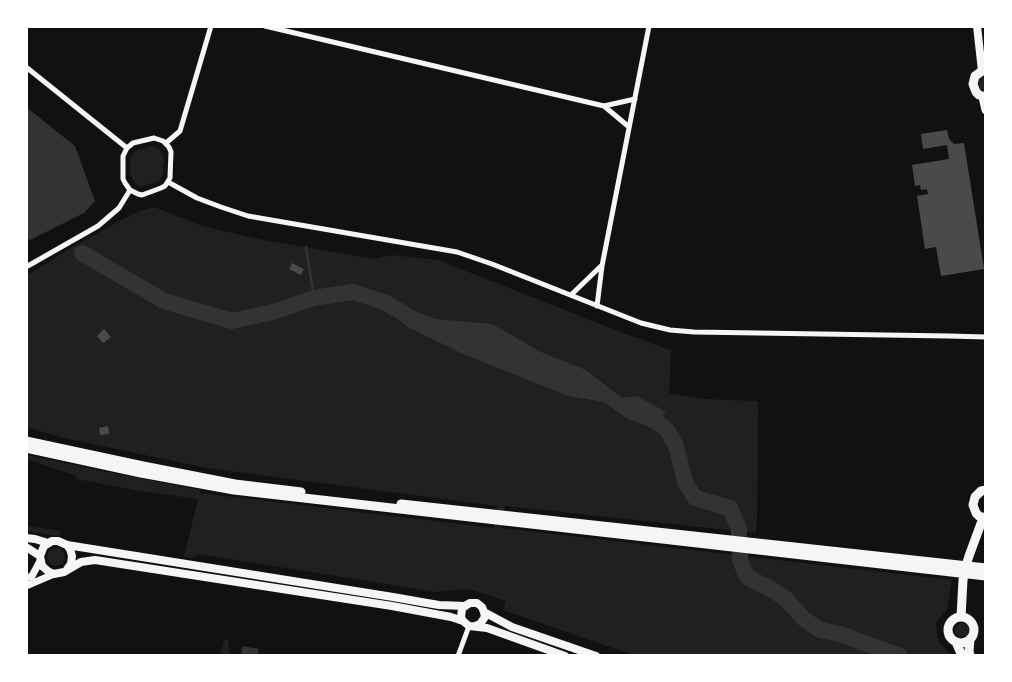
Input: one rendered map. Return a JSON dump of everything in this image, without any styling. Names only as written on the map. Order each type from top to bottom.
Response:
[{"type":"main road","points":[[977,26],[984,71],[975,76],[973,84],[976,92],[984,97],[986,110]]},
{"type":"main road","points":[[26,441],[235,484],[954,568],[973,571],[986,576]]},
{"type":"main road","points":[[26,448],[141,473],[234,490],[954,568]]},
{"type":"main road","points":[[960,617],[965,569],[984,518],[976,513],[973,505],[975,496],[984,489]]},
{"type":"main road","points":[[26,538],[48,543],[58,541],[67,545],[393,596],[439,605],[465,606]]},
{"type":"main road","points":[[40,558],[41,550],[48,543]]},
{"type":"main road","points":[[26,547],[40,558],[45,570],[54,574],[64,572],[71,564],[72,556],[67,545]]},
{"type":"main road","points":[[68,568],[81,562],[95,560],[392,606],[437,614],[469,625],[487,628],[566,656]]},
{"type":"main road","points":[[973,571],[986,568]]},
{"type":"main road","points":[[470,603],[477,603],[484,612],[483,621],[480,624],[469,625],[461,613],[465,606],[470,603]]},
{"type":"main road","points":[[484,612],[512,626],[596,656]]},
{"type":"main road","points":[[962,656],[956,642],[950,637],[948,629],[954,620],[960,617],[968,619],[973,625],[970,639],[970,656]]},
{"type":"main road","points":[[956,642],[970,639]]},
{"type":"street","points":[[166,143],[180,131],[211,26]]},
{"type":"street","points":[[265,26],[604,106],[635,100]]},
{"type":"street","points":[[597,306],[602,266],[649,26]]},
{"type":"street","points":[[26,67],[127,148]]},
{"type":"street","points":[[604,106],[629,127]]},
{"type":"street","points":[[154,138],[166,143],[171,152],[171,173],[165,186],[142,195],[130,190],[123,179],[123,156],[127,148],[133,143],[154,138]]},
{"type":"street","points":[[168,182],[197,198],[248,216],[457,252],[641,323],[670,330],[986,337]]},
{"type":"street","points":[[26,267],[98,226],[119,208],[130,190]]},
{"type":"street","points":[[571,295],[602,266]]},
{"type":"street","points":[[26,578],[32,576],[40,558]]},
{"type":"street","points":[[26,586],[54,574]]},
{"type":"street","points":[[458,656],[469,625]]},
{"type":"shaded area","points":[[986,76],[986,92],[984,92],[978,87],[977,82],[980,78]]},
{"type":"shaded area","points":[[26,107],[75,146],[95,201],[84,213],[30,240],[26,238]]},
{"type":"shaded area","points":[[152,146],[158,148],[164,156],[163,174],[157,182],[140,186],[135,183],[130,175],[131,156],[137,150]]},
{"type":"shaded area","points":[[154,207],[202,226],[253,238],[375,259],[391,255],[438,260],[671,350],[669,393],[703,399],[758,401],[756,533],[505,506],[502,528],[952,580],[947,609],[936,623],[937,636],[940,643],[952,656],[636,656],[503,610],[506,601],[469,589],[436,592],[198,554],[192,558],[184,557],[198,499],[139,491],[77,479],[77,476],[26,459],[26,455],[200,490],[200,493],[494,528],[497,506],[206,468],[60,437],[26,427],[26,276],[72,247],[137,212]]},
{"type":"shaded area","points":[[384,302],[398,304],[435,319],[492,324],[543,353],[586,370],[622,398],[637,396],[666,412],[652,427],[628,419],[604,402],[568,396],[463,354],[408,327],[385,309]]},
{"type":"shaded area","points":[[26,526],[61,531],[59,536],[26,531]]},
{"type":"shaded area","points":[[52,548],[60,548],[65,553],[63,564],[52,566],[47,561],[47,553]]},
{"type":"shaded area","points":[[959,623],[965,623],[969,630],[965,637],[959,637],[955,633],[955,627]]},
{"type":"shaded area","points":[[224,640],[229,640],[229,656],[221,656]]},
{"type":"shaded area","points":[[242,646],[259,649],[257,656],[241,656]]},
{"type":"building","points":[[947,130],[949,139],[954,144],[964,143],[984,269],[941,276],[936,247],[925,249],[917,196],[928,194],[927,189],[921,190],[920,185],[915,186],[912,165],[949,159],[947,145],[923,149],[921,134]]},
{"type":"building","points":[[292,263],[304,269],[301,275],[289,269]]},
{"type":"building","points":[[104,329],[111,337],[103,343],[97,336]]},
{"type":"building","points":[[108,426],[109,434],[100,435],[99,428]]},
{"type":"waterway","points":[[306,247],[314,298]]},
{"type":"waterway","points":[[82,253],[164,301],[232,321],[273,312],[314,298],[353,292],[384,302],[403,313]]},
{"type":"waterway","points":[[638,413],[657,422],[667,430],[676,446],[686,484],[695,498],[730,508],[739,529],[739,535]]},
{"type":"waterway","points":[[740,554],[740,560],[747,577],[786,599],[804,619],[820,630],[840,634],[900,656]]}]
